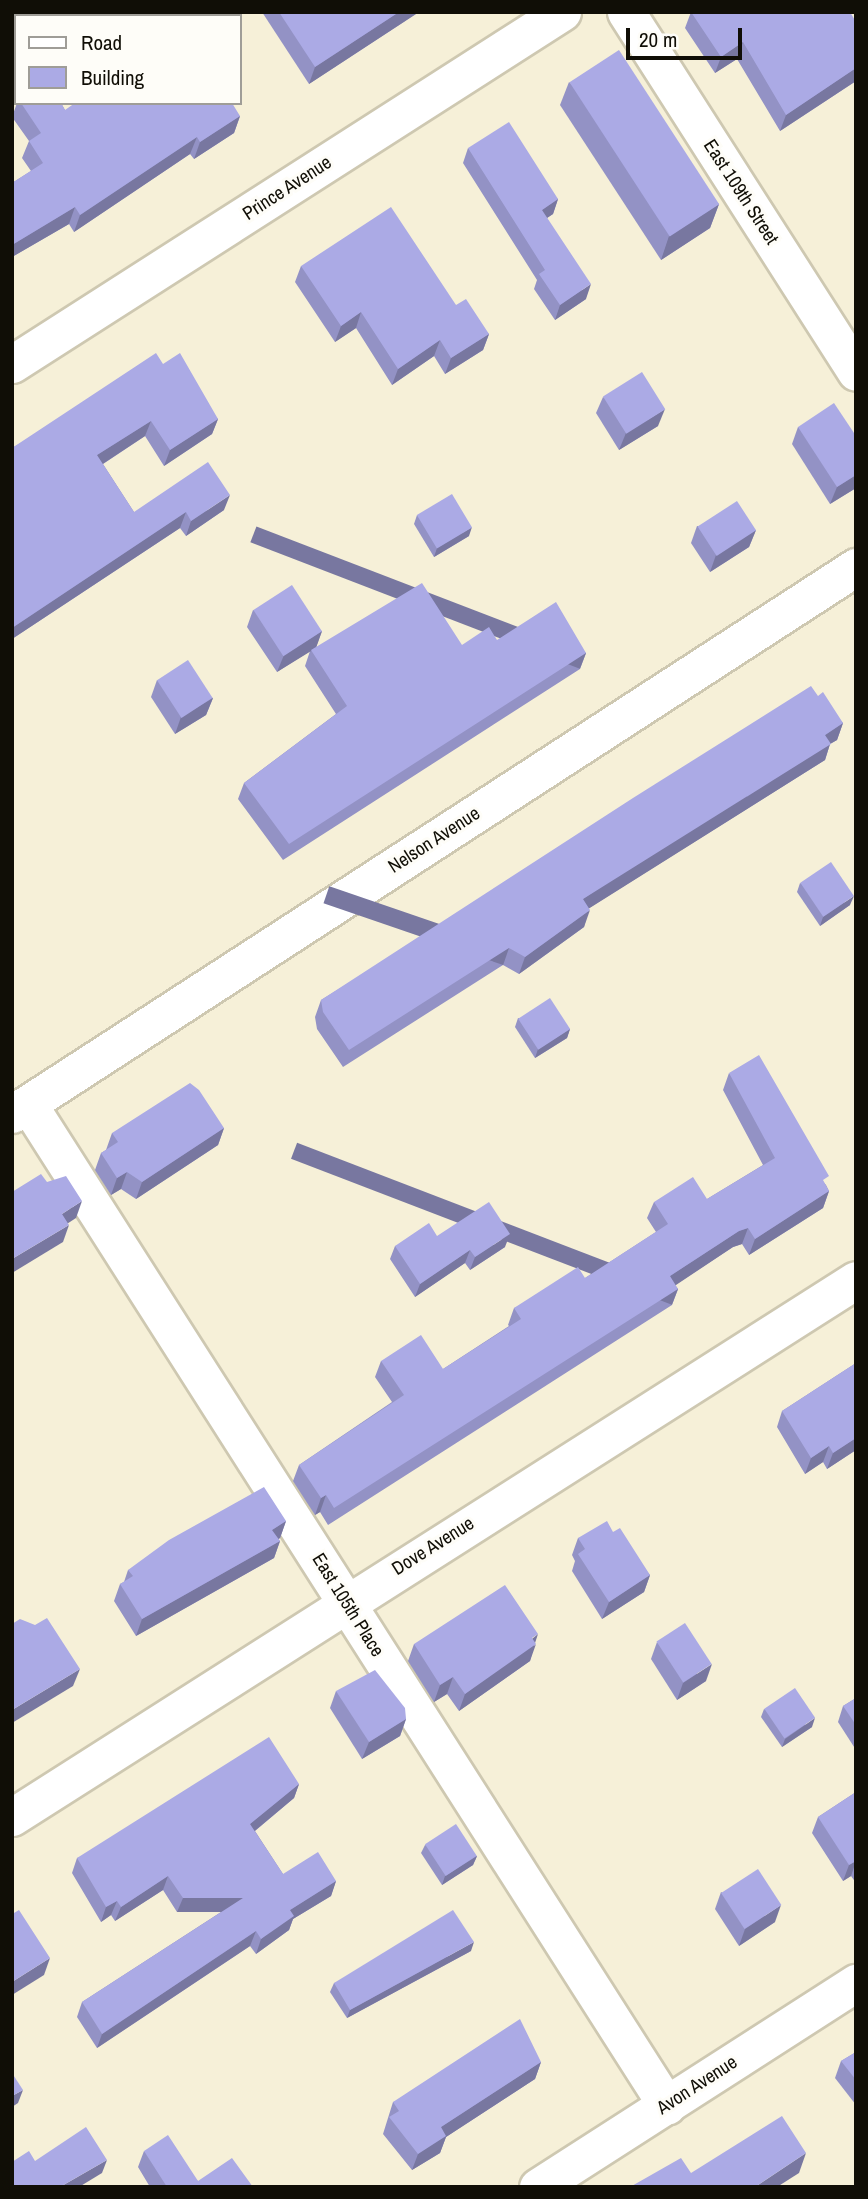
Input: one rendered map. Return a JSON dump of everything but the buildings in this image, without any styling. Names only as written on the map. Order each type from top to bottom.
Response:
[{"type":"street","name":"Prince Avenue","points":[[12,364],[562,12]]},
{"type":"street","name":"East 109th Street","points":[[626,12],[856,372]]},
{"type":"street","name":"Nelson Avenue","points":[[20,1109],[856,566]]},
{"type":"street","name":"East 105th Place","points":[[20,1109],[345,1601],[667,2106]]},
{"type":"street","name":"Dove Avenue","points":[[12,1817],[345,1601],[856,1279]]},
{"type":"street","name":"Avon Avenue","points":[[538,2187],[856,1983]]}]
